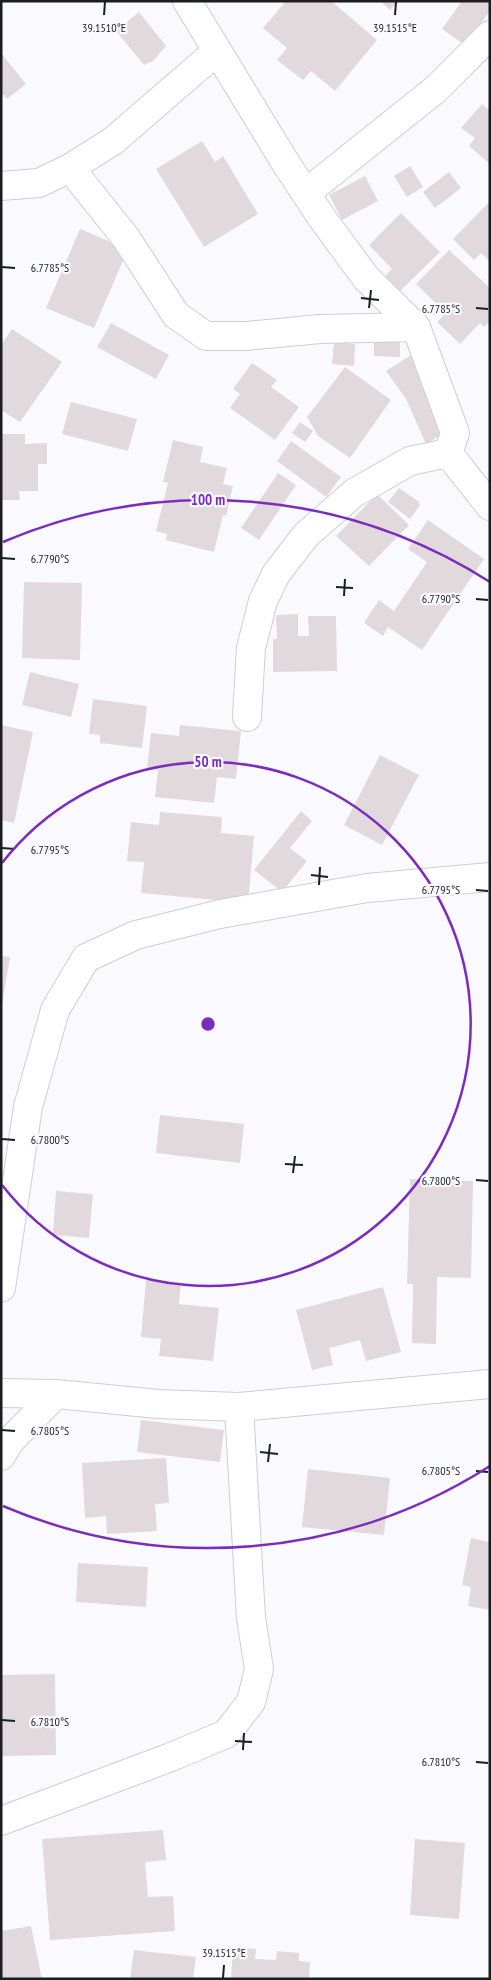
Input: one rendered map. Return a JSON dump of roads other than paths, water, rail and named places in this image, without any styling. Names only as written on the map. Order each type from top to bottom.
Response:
[{"type":"street","points":[[187,1],[285,162],[322,218],[366,278],[416,327],[455,433],[448,454]]},
{"type":"street","points":[[306,193],[436,89],[490,35]]},
{"type":"street","points":[[1,186],[39,183],[70,168],[114,140],[217,51]]},
{"type":"street","points":[[70,168],[126,238],[176,315],[206,336],[246,336],[320,330],[416,327]]},
{"type":"street","points":[[448,454],[490,506]]},
{"type":"street","points":[[247,717],[252,648],[263,601],[276,574],[306,535],[354,493],[410,461],[448,454]]},
{"type":"street","points":[[1,1288],[28,1107],[55,1010],[86,958],[136,935],[220,914],[366,888],[490,877]]},
{"type":"street","points":[[1,1393],[56,1394],[158,1404],[239,1407],[490,1384]]},
{"type":"street","points":[[1,1456],[10,1441],[56,1394]]},
{"type":"street","points":[[1,1821],[226,1734],[251,1702],[259,1670],[252,1618],[239,1407]]}]
